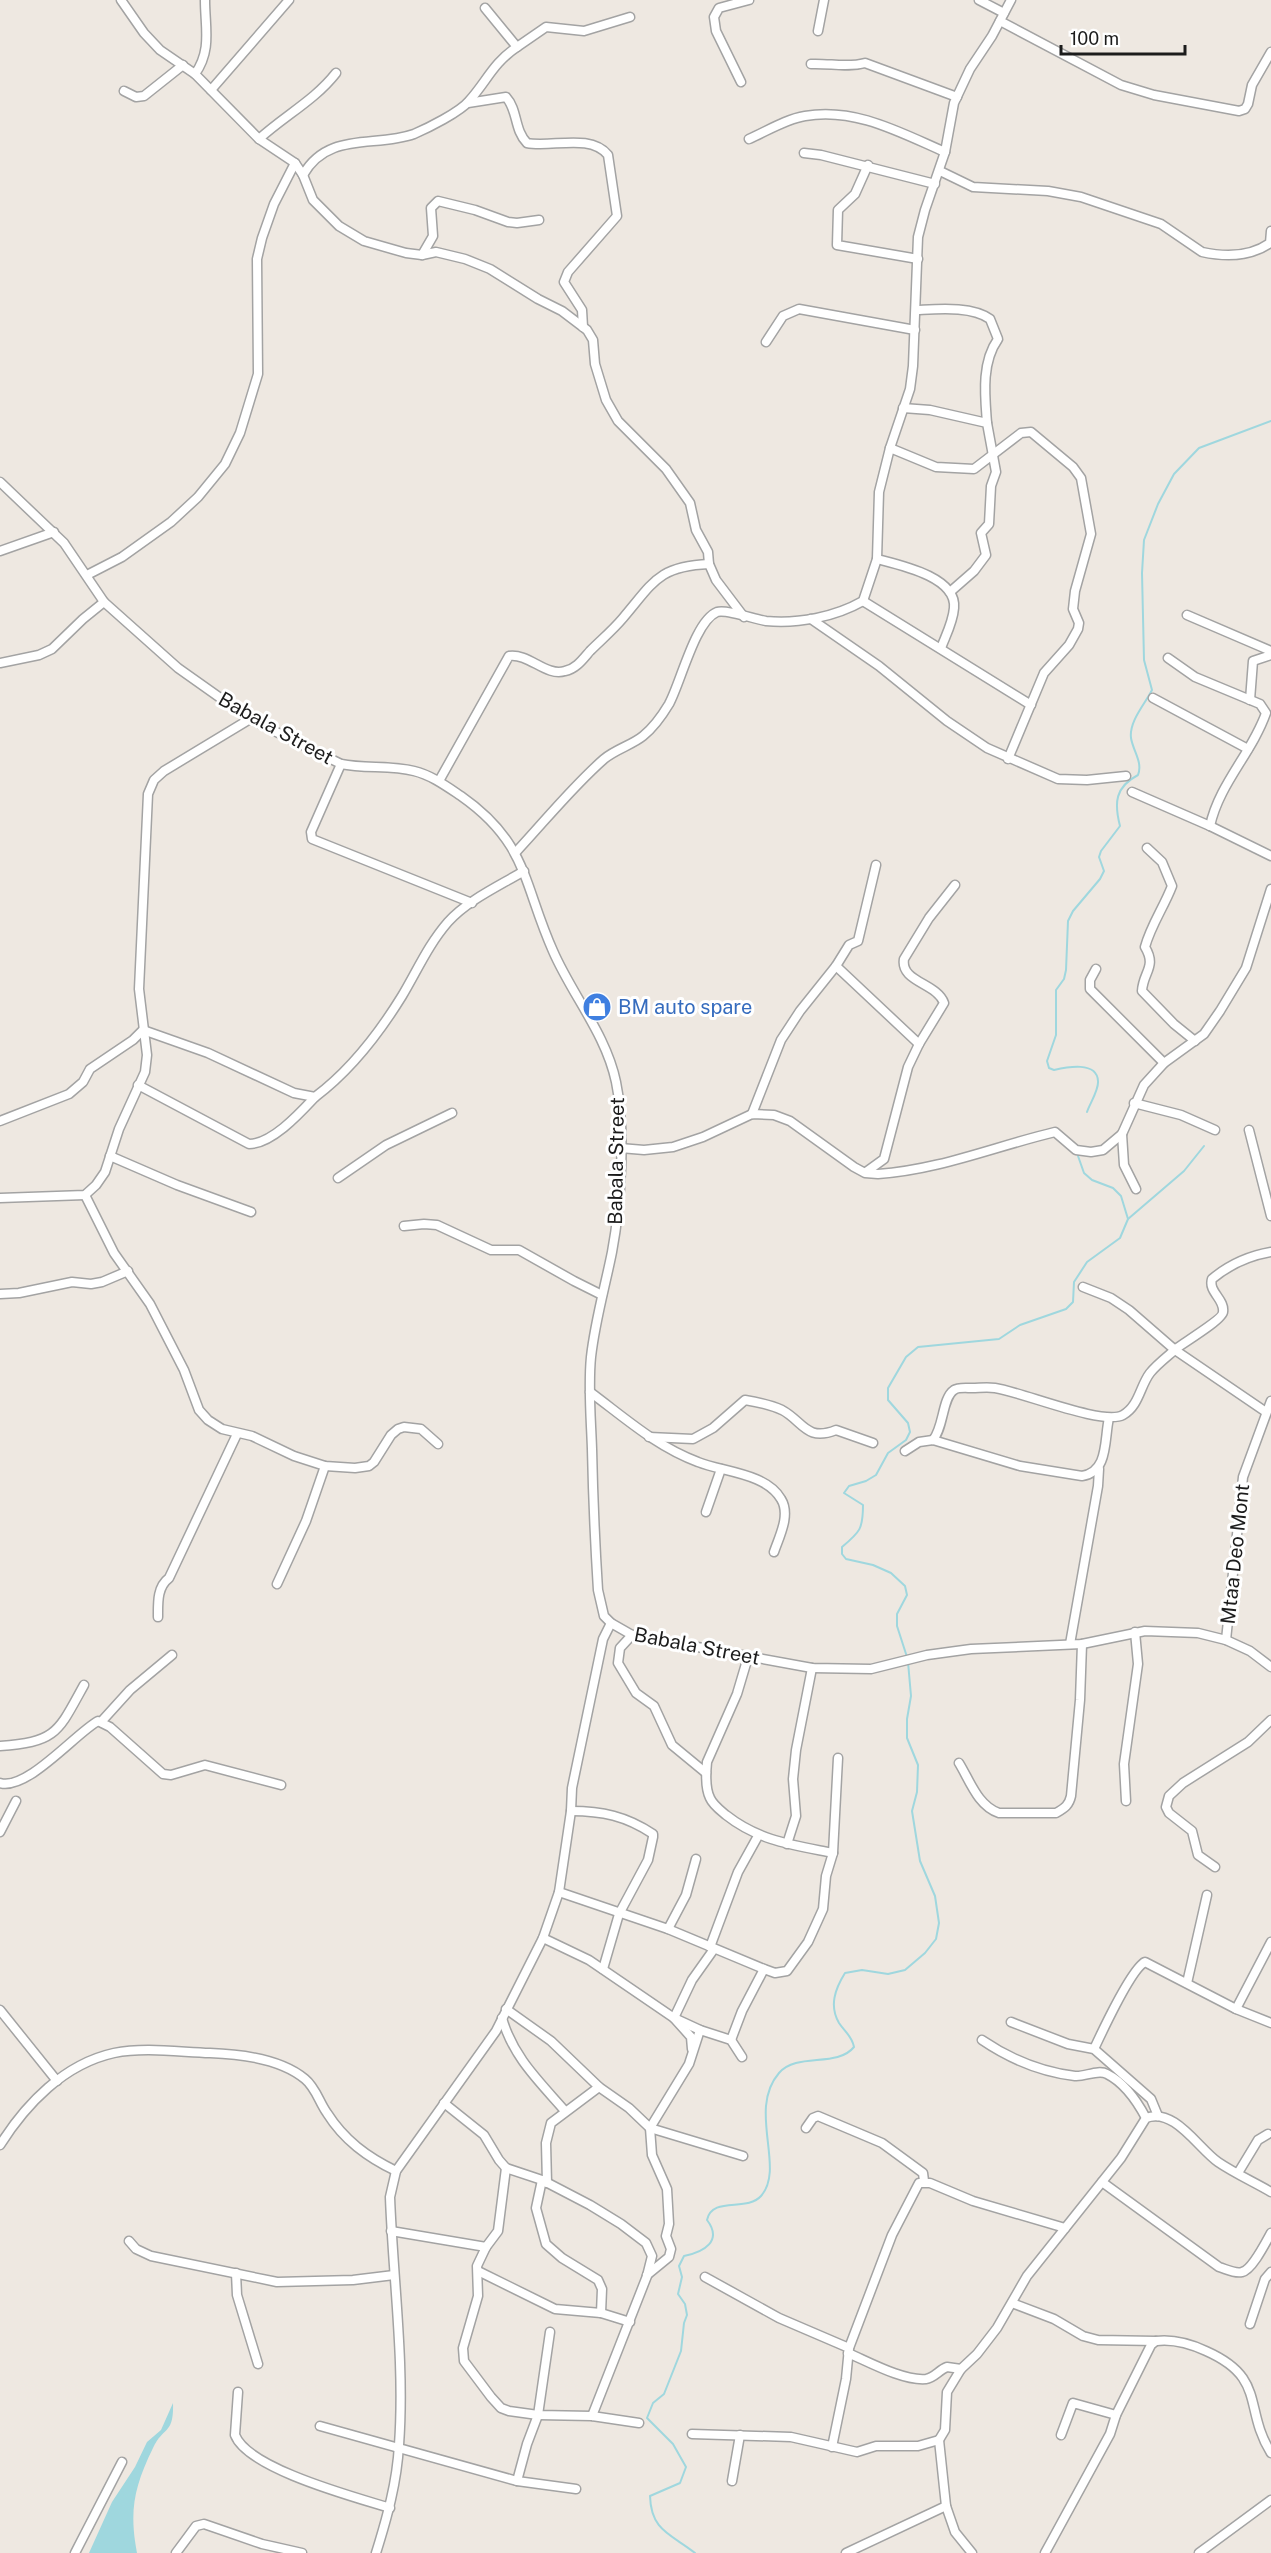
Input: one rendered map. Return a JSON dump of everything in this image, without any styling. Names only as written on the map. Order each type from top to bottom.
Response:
[{"type":"street","points":[[121,0],[160,51],[195,74],[259,139],[295,163],[303,174],[313,200],[339,226],[364,241],[406,253],[422,255],[436,252],[465,259],[490,269],[562,311],[583,327],[593,340],[595,364],[606,399],[618,421],[666,469],[690,504],[696,530],[708,552],[709,564],[723,591],[744,617]]},
{"type":"street","points":[[195,74],[204,60],[207,44],[205,0]]},
{"type":"street","points":[[211,90],[290,0]]},
{"type":"street","points":[[741,82],[716,31],[714,17],[719,8],[749,0]]},
{"type":"street","points":[[818,31],[824,0]]},
{"type":"street","points":[[979,0],[1002,17],[1121,85],[1154,95],[1239,111],[1245,109],[1248,104],[1252,85],[1271,52]]},
{"type":"street","points":[[516,852],[594,768],[607,757],[644,736],[655,724],[669,703],[696,638],[709,617],[723,611],[744,617],[782,622],[812,619],[863,602],[877,559],[879,492],[890,448],[910,389],[917,310],[918,237],[925,210],[940,171],[957,97],[970,69],[1011,0]]},
{"type":"street","points":[[484,8],[517,47]]},
{"type":"street","points":[[468,104],[501,57],[546,27],[584,31],[630,17]]},
{"type":"street","points":[[811,64],[830,63],[854,66],[865,63],[957,97]]},
{"type":"street","points":[[123,91],[136,97],[144,96],[183,65]]},
{"type":"street","points":[[259,139],[279,120],[318,93],[336,73]]},
{"type":"street","points":[[303,174],[310,162],[325,151],[352,143],[413,134],[468,104],[506,97],[511,102],[517,128],[526,143],[591,144],[604,150],[608,154],[617,216],[568,272],[564,282],[582,310],[583,327]]},
{"type":"street","points":[[749,139],[803,116],[832,114],[852,116],[878,124],[945,152]]},
{"type":"street","points":[[804,153],[868,165],[935,184]]},
{"type":"street","points":[[87,575],[122,557],[171,522],[198,497],[225,464],[240,433],[258,374],[257,260],[262,238],[274,204],[295,163]]},
{"type":"street","points":[[868,165],[855,194],[838,210],[837,245],[918,259]]},
{"type":"street","points":[[940,171],[973,187],[1048,191],[1081,197],[1161,224],[1202,252],[1248,254],[1270,243],[1271,231]]},
{"type":"street","points":[[422,255],[433,236],[431,208],[438,201],[517,224],[539,220]]},
{"type":"street","points":[[766,342],[783,316],[800,309],[915,330]]},
{"type":"street","points":[[917,310],[956,310],[981,314],[990,319],[998,339],[990,350],[985,383],[987,423],[996,472],[991,486],[989,524],[981,533],[986,555],[974,570],[950,592]]},
{"type":"street","points":[[903,408],[930,410],[987,423]]},
{"type":"street","points":[[890,448],[936,467],[974,469],[1021,433],[1031,432],[1073,467],[1081,478],[1091,534],[1079,571],[1073,609],[1079,624],[1078,628],[1069,645],[1044,673],[1008,759]]},
{"type":"street","name":"Babala Street","points":[[0,482],[54,532],[87,575],[104,603],[178,668],[250,719],[341,764],[357,767],[401,768],[439,781],[484,812],[516,852],[552,949],[606,1050],[616,1081],[619,1104],[619,1208],[591,1359],[590,1392],[598,1590],[602,1612],[611,1623],[632,1635],[812,1668],[871,1669],[927,1655],[971,1649],[1082,1644],[1135,1632],[1198,1633],[1226,1640],[1250,1651],[1271,1667]]},
{"type":"street","points":[[0,551],[54,532]]},
{"type":"street","points":[[877,559],[927,575],[950,592],[955,607],[951,624],[940,648]]},
{"type":"street","points":[[439,781],[509,656],[517,655],[552,671],[564,672],[575,667],[615,627],[658,577],[683,566],[709,564]]},
{"type":"street","points":[[863,602],[1031,705]]},
{"type":"street","points":[[0,663],[39,655],[52,649],[82,619],[104,603]]},
{"type":"street","points":[[1188,615],[1271,653]]},
{"type":"street","points":[[812,619],[879,666],[966,736],[1008,759],[1058,779],[1087,780],[1126,777]]},
{"type":"street","points":[[1250,700],[1253,660],[1271,653]]},
{"type":"street","points":[[1168,658],[1194,677],[1260,704],[1266,713],[1248,749],[1214,806],[1210,826]]},
{"type":"street","points":[[1153,698],[1248,749]]},
{"type":"street","points":[[0,1198],[85,1195],[102,1178],[118,1130],[147,1065],[139,989],[148,794],[154,780],[164,771],[250,719]]},
{"type":"street","points":[[341,764],[311,832],[312,839],[472,903]]},
{"type":"street","points":[[1132,792],[1270,854]]},
{"type":"street","points":[[1147,848],[1162,862],[1172,886],[1159,908],[1147,939],[1145,947],[1150,955],[1150,967],[1142,984],[1142,991],[1174,1024],[1196,1041]]},
{"type":"street","points":[[752,1114],[781,1040],[800,1011],[837,966],[849,945],[858,941],[876,865]]},
{"type":"street","points":[[138,1085],[249,1144],[260,1144],[298,1115],[351,1066],[378,1032],[449,921],[472,903],[524,871]]},
{"type":"street","points":[[865,1173],[884,1159],[905,1077],[919,1044],[944,1003],[932,988],[906,973],[903,966],[904,959],[929,918],[955,885]]},
{"type":"street","points":[[1136,1189],[1124,1165],[1121,1146],[1122,1134],[1134,1103],[1144,1085],[1164,1063],[1196,1041],[1220,1011],[1246,968],[1271,889]]},
{"type":"street","points":[[837,966],[919,1044]]},
{"type":"street","points":[[1096,969],[1090,980],[1090,989],[1164,1063]]},
{"type":"street","points":[[143,1030],[208,1053],[294,1093],[315,1097]]},
{"type":"street","points":[[0,1121],[69,1094],[83,1082],[90,1070],[133,1040],[143,1030]]},
{"type":"street","points":[[1134,1103],[1170,1112],[1215,1130]]},
{"type":"street","points":[[338,1178],[386,1145],[452,1113]]},
{"type":"street","points":[[620,1148],[644,1150],[673,1147],[703,1137],[752,1114],[783,1117],[840,1159],[865,1173],[891,1173],[981,1154],[1015,1142],[1055,1132],[1076,1150],[1091,1152],[1103,1150],[1122,1134]]},
{"type":"street","points":[[1249,1130],[1271,1216]]},
{"type":"street","points":[[110,1156],[205,1196],[251,1212]]},
{"type":"street","points":[[85,1195],[114,1253],[150,1304],[184,1370],[199,1410],[215,1425],[237,1434],[252,1436],[294,1456],[325,1466],[355,1468],[369,1466],[391,1435],[404,1427],[422,1429],[438,1444]]},
{"type":"street","points":[[404,1226],[437,1225],[491,1250],[519,1250],[602,1294]]},
{"type":"street","points":[[933,1440],[942,1425],[948,1398],[953,1390],[960,1388],[994,1388],[1034,1397],[1074,1411],[1109,1418],[1121,1417],[1134,1405],[1149,1374],[1175,1350],[1221,1319],[1224,1313],[1223,1306],[1212,1288],[1212,1279],[1227,1266],[1255,1255],[1271,1252]]},
{"type":"street","points":[[0,1294],[19,1293],[72,1282],[91,1284],[128,1271]]},
{"type":"street","points":[[1083,1287],[1111,1298],[1129,1310],[1175,1350],[1266,1412]]},
{"type":"street","points":[[590,1392],[649,1437],[678,1454],[758,1481],[774,1490],[783,1501],[784,1520],[774,1552]]},
{"type":"street","points":[[649,1437],[693,1439],[713,1428],[745,1400],[781,1410],[805,1429],[825,1434],[836,1430],[873,1443]]},
{"type":"street","name":"Mtaa Deo Mont","points":[[1226,1640],[1242,1477],[1271,1401]]},
{"type":"street","points":[[1070,1644],[1109,1418]]},
{"type":"street","points":[[158,1617],[158,1598],[163,1583],[169,1578],[237,1434]]},
{"type":"street","points":[[906,1451],[919,1442],[933,1440],[1020,1466],[1070,1476],[1092,1475],[1099,1469]]},
{"type":"street","points":[[277,1584],[306,1521],[325,1466]]},
{"type":"street","points":[[706,1512],[721,1469]]},
{"type":"street","points":[[376,2553],[390,2508],[399,2447],[401,2404],[390,2197],[396,2170],[495,2031],[543,1938],[559,1892],[571,1811],[572,1788],[587,1709],[603,1639],[611,1623]]},
{"type":"street","points":[[1126,1801],[1124,1764],[1137,1664],[1135,1632]]},
{"type":"street","points":[[632,1635],[620,1648],[618,1663],[636,1693],[654,1706],[672,1745],[696,1762],[705,1773]]},
{"type":"street","points":[[959,1763],[982,1804],[990,1810],[999,1813],[1056,1813],[1064,1808],[1071,1796],[1080,1700],[1082,1644]]},
{"type":"street","points":[[0,1783],[11,1783],[54,1758],[95,1723],[101,1722],[130,1690],[172,1655]]},
{"type":"street","points":[[748,1657],[737,1694],[707,1762],[705,1773],[709,1798],[717,1808],[743,1829],[758,1836],[834,1853]]},
{"type":"street","points":[[787,1844],[796,1816],[793,1787],[796,1750],[812,1668]]},
{"type":"street","points":[[0,1746],[33,1742],[57,1731],[84,1685]]},
{"type":"street","points":[[1215,1867],[1198,1855],[1192,1831],[1169,1813],[1167,1802],[1169,1796],[1183,1783],[1248,1742],[1271,1720]]},
{"type":"street","points":[[101,1722],[145,1756],[163,1774],[171,1775],[205,1765],[281,1785]]},
{"type":"street","points":[[559,1892],[668,1929],[775,1973],[787,1971],[808,1942],[823,1909],[826,1876],[834,1853],[838,1758]]},
{"type":"street","points":[[0,1832],[16,1801]]},
{"type":"street","points":[[571,1811],[596,1811],[616,1815],[630,1820],[652,1834],[648,1860],[620,1914],[603,1969]]},
{"type":"street","points":[[674,2018],[692,1980],[712,1948],[738,1872],[758,1836]]},
{"type":"street","points":[[668,1929],[686,1895],[696,1859]]},
{"type":"street","points":[[1187,1983],[1207,1895]]},
{"type":"street","points":[[543,1938],[603,1969],[674,2018],[700,2030],[731,2040],[742,2057]]},
{"type":"street","points":[[1236,2008],[1271,1942]]},
{"type":"street","points":[[1094,2049],[1141,1964],[1148,1962],[1236,2008],[1271,2023]]},
{"type":"street","points":[[731,2040],[742,2011],[764,1969]]},
{"type":"street","points":[[506,2009],[551,2041],[599,2087],[629,2108],[650,2128],[743,2156]]},
{"type":"street","points":[[0,2010],[57,2080]]},
{"type":"street","points":[[502,2018],[515,2053],[565,2111]]},
{"type":"street","points":[[674,2018],[691,2037],[692,2053]]},
{"type":"street","points":[[1011,2022],[1068,2044],[1094,2049],[1145,2092],[1151,2099],[1158,2116]]},
{"type":"street","points":[[647,2276],[669,2257],[671,2249],[666,2236],[669,2216],[667,2189],[652,2155],[650,2128],[689,2064],[700,2030]]},
{"type":"street","points":[[982,2040],[1016,2060],[1039,2069],[1079,2076],[1101,2072],[1107,2074],[1126,2089],[1138,2103],[1146,2118]]},
{"type":"street","points":[[0,2145],[21,2114],[57,2080],[101,2058],[114,2053],[135,2051],[231,2054],[263,2060],[288,2068],[305,2079],[349,2141],[375,2161],[396,2170]]},
{"type":"street","points":[[599,2087],[552,2120],[547,2134],[545,2182],[536,2208],[546,2244],[562,2258],[598,2280],[602,2289],[601,2313]]},
{"type":"street","points":[[444,2103],[484,2135],[506,2168],[545,2182],[621,2224],[646,2243],[652,2256],[647,2276],[592,2416]]},
{"type":"street","points":[[806,2128],[813,2118],[819,2116],[872,2138],[923,2173],[924,2181]]},
{"type":"street","points":[[972,2553],[955,2532],[946,2506],[939,2440],[945,2430],[947,2392],[961,2369],[991,2337],[1027,2276],[1102,2182],[1146,2118],[1158,2116],[1175,2123],[1217,2161],[1271,2192]]},
{"type":"street","points":[[1238,2173],[1258,2140],[1270,2134]]},
{"type":"street","points":[[506,2168],[498,2231],[486,2247],[477,2266],[478,2296],[463,2348],[464,2361],[470,2372],[501,2408],[538,2415],[592,2416],[639,2423]]},
{"type":"street","points":[[832,2447],[846,2379],[849,2351],[892,2235],[919,2183],[924,2181],[989,2206],[1065,2228]]},
{"type":"street","points":[[1102,2182],[1219,2267],[1235,2272],[1249,2269],[1271,2233]]},
{"type":"street","points":[[391,2230],[486,2247]]},
{"type":"street","points":[[129,2241],[136,2249],[151,2256],[277,2282],[353,2280],[394,2275]]},
{"type":"street","points":[[478,2271],[555,2309],[601,2313],[630,2322]]},
{"type":"street","points":[[1250,2324],[1265,2279],[1271,2272]]},
{"type":"street","points":[[236,2273],[237,2295],[258,2364]]},
{"type":"street","points":[[705,2277],[779,2318],[888,2371],[924,2379],[934,2376],[947,2367],[961,2369]]},
{"type":"street","points":[[1012,2303],[1054,2319],[1083,2336],[1098,2340],[1156,2341],[1195,2346],[1224,2359],[1242,2375],[1254,2401],[1264,2441],[1271,2453]]},
{"type":"street","points":[[517,2481],[538,2415],[550,2332]]},
{"type":"street","points":[[1045,2553],[1110,2434],[1116,2415],[1151,2344],[1156,2341]]},
{"type":"street","points":[[238,2392],[235,2435],[251,2455],[274,2467],[327,2488],[390,2508]]},
{"type":"street","points":[[1061,2435],[1073,2403],[1116,2415]]},
{"type":"street","points":[[320,2426],[517,2481],[576,2489]]},
{"type":"street","points":[[692,2434],[792,2437],[857,2452],[876,2446],[918,2446],[939,2440]]},
{"type":"street","points":[[732,2481],[740,2435]]},
{"type":"street","points":[[75,2553],[122,2462]]},
{"type":"street","points":[[1199,2553],[1271,2500]]},
{"type":"street","points":[[846,2553],[861,2551],[946,2506]]},
{"type":"street","points":[[176,2553],[196,2526],[204,2524],[262,2544],[302,2553]]},
{"type":"water","points":[[173,2403],[170,2426],[153,2448],[137,2487],[133,2524],[137,2553],[89,2553],[112,2502],[135,2467],[147,2442],[161,2430]]},
{"type":"waterway","points":[[1087,1112],[1097,1088],[1098,1081],[1093,1070],[1080,1067],[1054,1070],[1049,1068],[1047,1061],[1056,1035],[1056,990],[1064,979],[1066,970],[1068,921],[1104,871],[1099,857],[1120,826],[1117,810],[1118,796],[1125,785],[1138,775],[1139,770],[1139,761],[1131,738],[1132,725],[1152,690],[1144,660],[1142,573],[1144,540],[1158,504],[1174,474],[1199,448],[1271,421]]},
{"type":"waterway","points":[[907,1657],[897,1626],[897,1614],[907,1595],[905,1586],[891,1573],[873,1565],[846,1559],[842,1554],[842,1547],[859,1529],[863,1513],[863,1505],[844,1493],[849,1486],[876,1475],[888,1453],[906,1440],[910,1432],[908,1423],[888,1400],[888,1388],[906,1357],[918,1347],[999,1339],[1020,1325],[1066,1309],[1073,1302],[1074,1282],[1087,1262],[1120,1238],[1128,1219],[1184,1171],[1204,1146]]},
{"type":"waterway","points":[[1078,1156],[1084,1173],[1092,1180],[1113,1188],[1121,1196],[1128,1219]]},
{"type":"waterway","points":[[695,2553],[670,2536],[658,2524],[651,2508],[650,2496],[680,2483],[686,2467],[673,2444],[647,2418],[653,2403],[664,2394],[681,2351],[687,2315],[685,2304],[678,2294],[682,2277],[679,2266],[684,2256],[698,2252],[712,2240],[713,2234],[707,2220],[710,2213],[723,2206],[755,2201],[768,2184],[770,2170],[766,2104],[770,2088],[779,2073],[796,2063],[838,2057],[854,2047],[834,2010],[836,1991],[845,1973],[862,1970],[888,1974],[905,1970],[925,1953],[936,1939],[939,1923],[935,1896],[920,1861],[912,1811],[917,1792],[918,1765],[907,1738],[907,1719],[911,1696],[908,1662]]},
{"type":"place","name":"BM auto spare","points":[[597,1007]]}]
